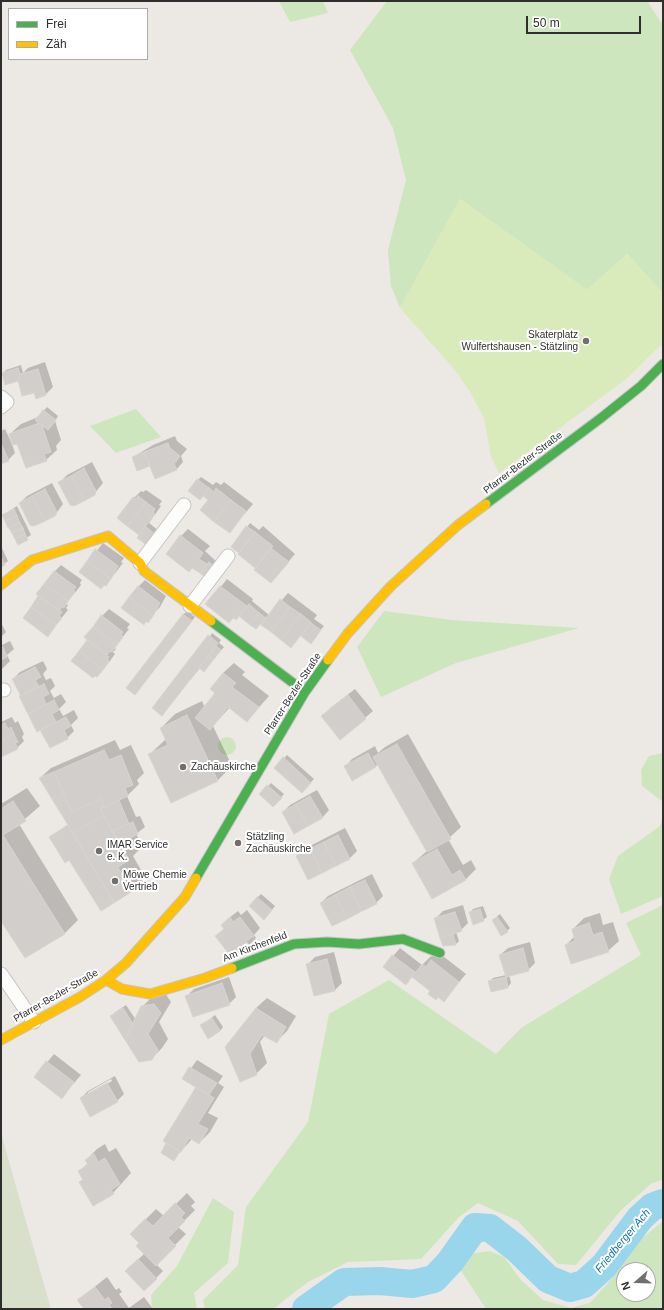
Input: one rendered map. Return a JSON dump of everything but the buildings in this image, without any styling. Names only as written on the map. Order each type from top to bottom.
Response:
[{"type":"street","name":"Pfarrer-Bezler-Straße","points":[[1,1040],[80,997],[106,980],[126,963],[185,897],[305,692],[348,633],[391,586],[458,525],[554,454],[641,386],[663,364]]},
{"type":"street","points":[[1,397],[7,402],[1,407]]},
{"type":"street","points":[[140,563],[184,505]]},
{"type":"street","points":[[1,585],[32,560],[108,536],[140,563],[144,571],[305,692]]},
{"type":"street","points":[[190,606],[228,556]]},
{"type":"street","name":"Am Kirchenfeld","points":[[106,980],[122,989],[150,994],[205,978],[294,944],[327,942],[359,944],[403,939],[440,953]]},
{"type":"street","points":[[1,974],[34,1022]]},
{"type":"green space","points":[[279,1],[323,1],[328,13],[290,22]]},
{"type":"green space","points":[[387,1],[647,1],[663,25],[663,293],[627,254],[587,290],[460,199],[400,308],[391,286],[388,250],[406,180],[393,128],[350,50]]},
{"type":"green space","points":[[460,199],[587,290],[627,254],[663,293],[663,343],[626,379],[499,473],[491,457],[484,418],[469,390],[454,369],[400,308]]},
{"type":"green space","points":[[136,409],[161,437],[116,453],[90,426]]},
{"type":"green space","points":[[384,611],[452,620],[579,628],[456,663],[381,697],[357,647]]},
{"type":"green space","points":[[223,737],[231,737],[236,742],[234,753],[231,755],[223,755],[218,750],[218,742]]},
{"type":"green space","points":[[663,753],[663,802],[642,786],[641,770],[649,756]]},
{"type":"green space","points":[[663,816],[663,896],[621,914],[609,879],[618,856],[660,826]]},
{"type":"green space","points":[[663,905],[663,1180],[652,1183],[621,1210],[576,1265],[558,1264],[518,1221],[478,1203],[459,1217],[421,1259],[348,1262],[308,1282],[273,1309],[205,1309],[203,1300],[238,1265],[246,1207],[308,1122],[329,1014],[389,980],[496,1054],[521,1028],[641,955],[626,923]]},
{"type":"green space","points":[[1,1133],[19,1197],[51,1309],[1,1309]]},
{"type":"green space","points":[[213,1198],[234,1212],[228,1263],[194,1293],[197,1309],[152,1309],[151,1295],[177,1266]]},
{"type":"green space","points":[[663,1223],[663,1309],[486,1309],[458,1266],[471,1254],[489,1251],[504,1257],[520,1279],[543,1300],[571,1308],[590,1303],[616,1273],[616,1302],[656,1302],[656,1262],[623,1262],[636,1243]]},
{"type":"waterway","name":"Friedberger Ach","points":[[306,1309],[344,1282],[380,1281],[412,1284],[434,1279],[450,1262],[475,1227],[490,1228],[517,1249],[548,1279],[570,1288],[584,1284],[604,1266],[640,1218],[652,1207],[663,1203]]},
{"type":"traffic: fast","points":[[486,504],[601,418],[641,386],[663,364]]},
{"type":"traffic: fast","points":[[211,621],[305,692]]},
{"type":"traffic: fast","points":[[196,878],[305,692],[328,660]]},
{"type":"traffic: fast","points":[[232,968],[294,944],[327,942],[359,944],[403,939],[440,953]]},
{"type":"traffic: slow","points":[[328,660],[348,633],[391,586],[458,525],[486,504]]},
{"type":"traffic: slow","points":[[1,585],[32,560],[108,536],[140,563],[144,571],[211,621]]},
{"type":"traffic: slow","points":[[1,1040],[80,997],[106,980],[126,963],[185,897],[196,878]]},
{"type":"traffic: slow","points":[[106,980],[122,989],[150,994],[205,978],[232,968]]},
{"type":"place","name":"Skaterplatz Wulfertshausen - Stätzling","points":[[586,341]]},
{"type":"place","name":"Zachäuskirche","points":[[183,767]]},
{"type":"place","name":"Stätzling Zachäuskirche","points":[[238,843]]},
{"type":"place","name":"IMAR Service e. K.","points":[[99,851]]},
{"type":"place","name":"Möwe Chemie Vertrieb","points":[[115,881]]}]
